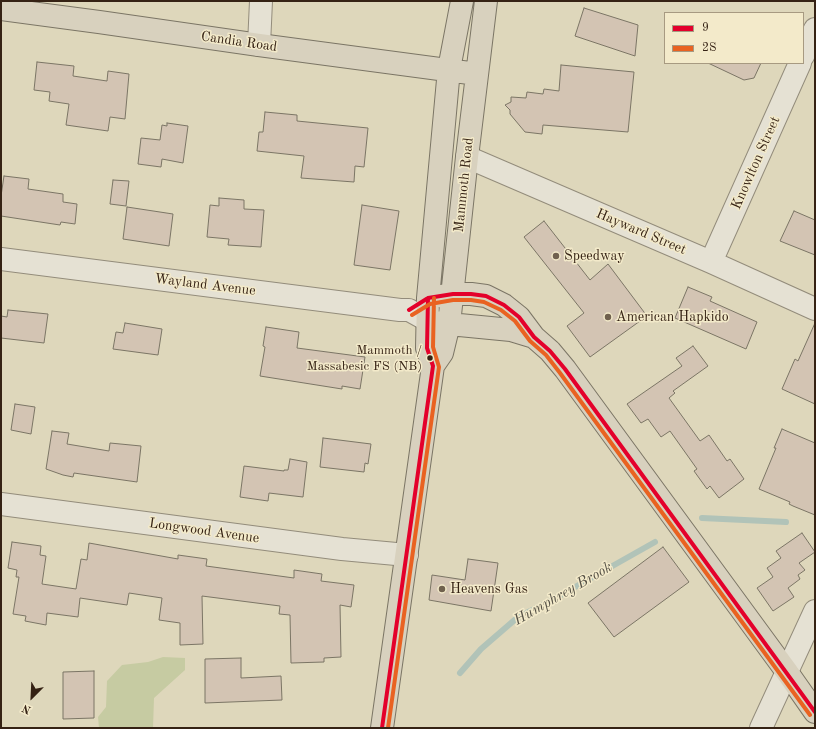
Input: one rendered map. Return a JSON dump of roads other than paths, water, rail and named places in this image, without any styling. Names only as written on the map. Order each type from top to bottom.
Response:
[{"type":"main road","name":"Mammoth Road","points":[[382,728],[433,366],[418,315],[428,298],[449,69],[462,1]]},
{"type":"main road","name":"Mammoth Road","points":[[433,366],[442,353],[449,324],[486,1]]},
{"type":"main road","name":"Candia Road","points":[[1,9],[477,74]]},
{"type":"main road","points":[[428,298],[453,294],[486,296],[504,305],[519,317],[534,337],[550,351],[565,369],[788,672],[815,712]]},
{"type":"main road","points":[[418,315],[449,324],[511,330],[534,337]]},
{"type":"street","points":[[259,45],[261,1]]},
{"type":"street","points":[[804,54],[815,29]]},
{"type":"street","name":"Knowlton Street","points":[[712,262],[800,64]]},
{"type":"street","name":"Hayward Street","points":[[467,157],[712,262],[815,309]]},
{"type":"street","name":"Wayland Avenue","points":[[1,259],[385,308],[418,315]]},
{"type":"street","name":"Longwood Avenue","points":[[1,504],[342,549],[407,555]]},
{"type":"street","points":[[761,728],[815,611]]},
{"type":"waterway","name":"Humphrey Brook","points":[[702,518],[786,522]]},
{"type":"waterway","name":"Humphrey Brook","points":[[460,673],[481,649],[518,617],[545,604],[655,542]]},
{"type":"place","name":"Speedway","points":[[556,256]]},
{"type":"place","name":"American Hapkido","points":[[608,317]]},
{"type":"place","name":"Mammoth / Massabesic FS (NB)","points":[[430,358]]},
{"type":"place","name":"Heavens Gas","points":[[442,589]]}]
